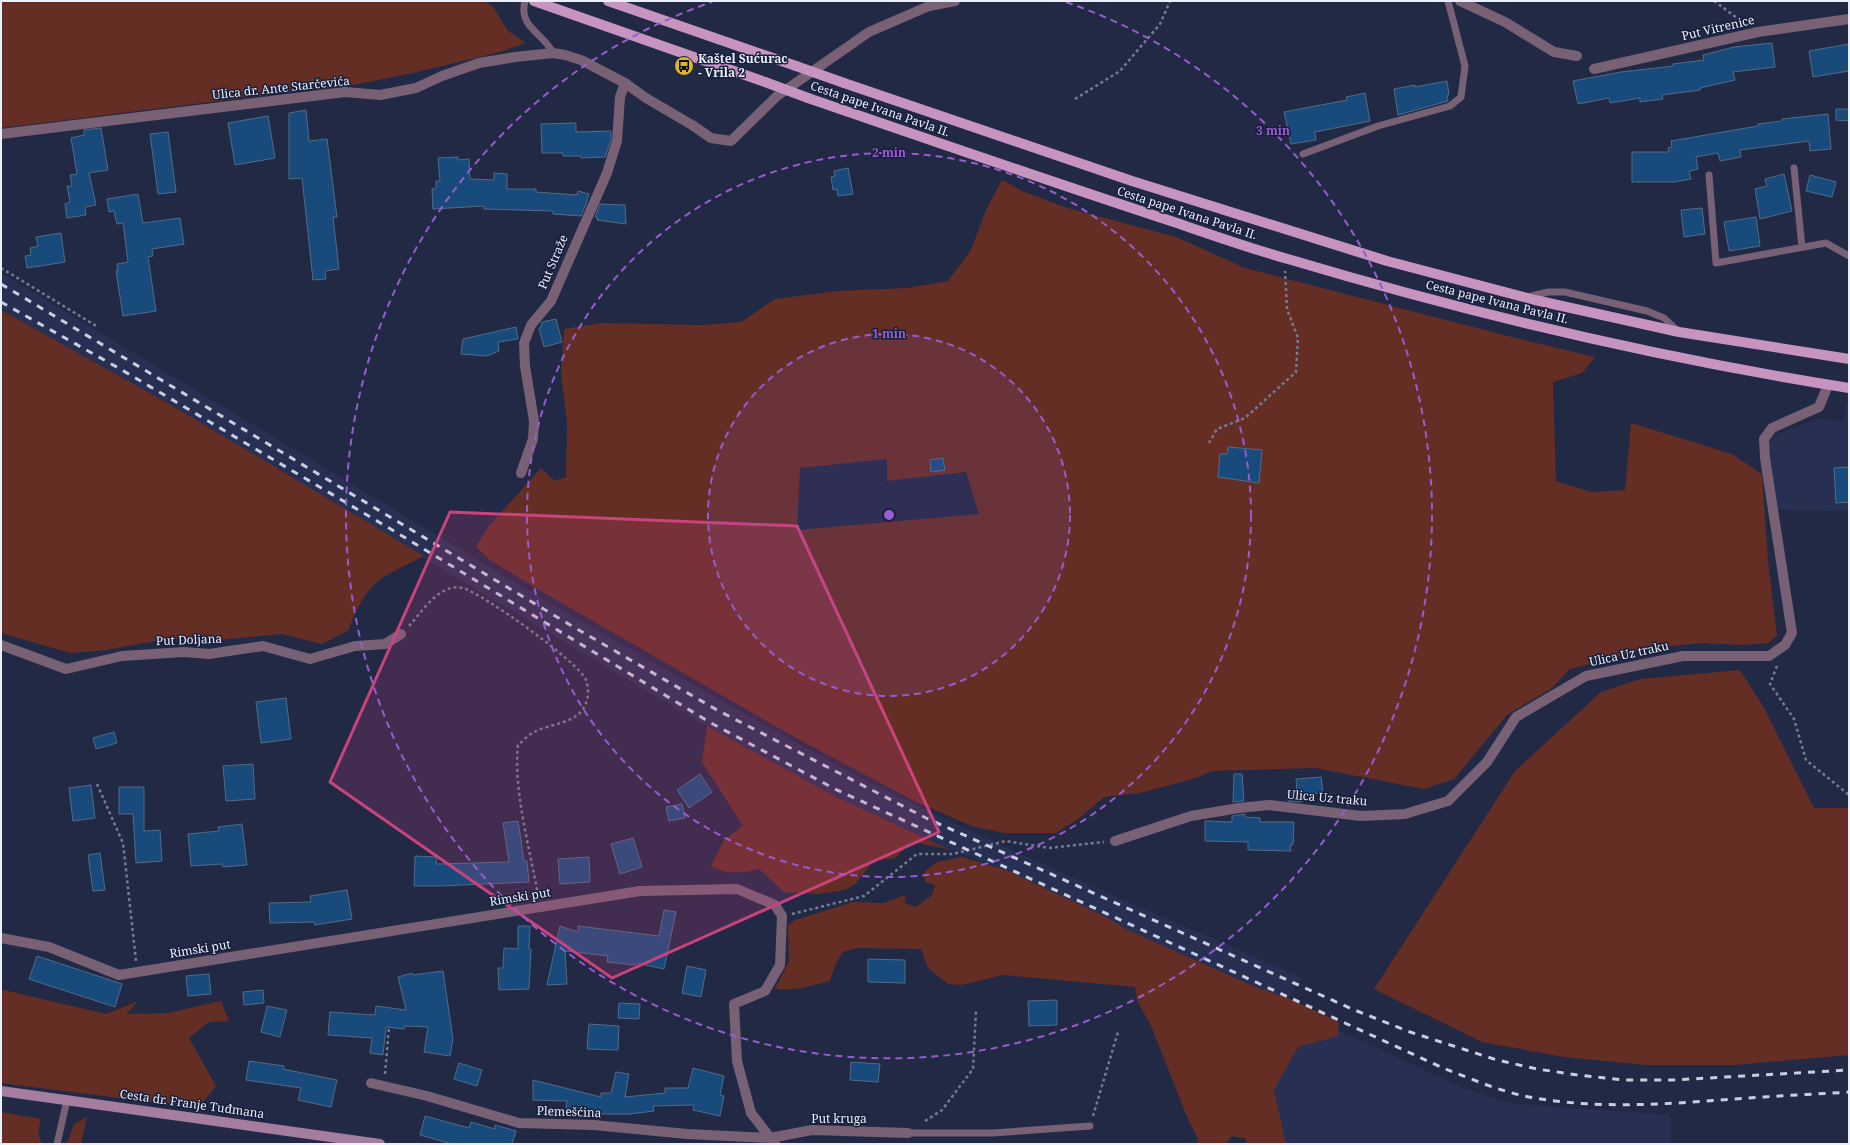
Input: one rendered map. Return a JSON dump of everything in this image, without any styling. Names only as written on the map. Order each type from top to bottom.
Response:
[{"type":"main road","name":"Cesta pape Ivana Pavla II.","points":[[534,1],[808,98],[1109,201],[1285,258],[1489,316],[1596,340],[1849,388]]},
{"type":"main road","name":"Cesta pape Ivana Pavla II.","points":[[608,1],[1140,184],[1387,261],[1525,297],[1679,332],[1849,359]]},
{"type":"main road","name":"Cesta dr. Franje Tuđmana","points":[[1,1091],[380,1144]]},
{"type":"street","points":[[927,3],[956,1]]},
{"type":"street","points":[[1460,1],[1504,22],[1554,52],[1577,56]]},
{"type":"street","name":"Ulica dr. Ante Starčevića","points":[[1,134],[345,92],[380,95],[416,88],[442,76],[479,63],[515,56],[554,53],[581,60],[625,83],[646,98],[711,138],[731,141],[777,96],[869,32],[927,3]]},
{"type":"street","name":"Put Vitrenice","points":[[1594,69],[1758,32],[1849,19]]},
{"type":"street","name":"Put Straže","points":[[521,472],[533,438],[534,421],[525,366],[524,343],[531,325],[551,301],[607,173],[617,141],[620,97],[625,83]]},
{"type":"street","points":[[1785,645],[1792,633],[1765,458],[1764,439],[1772,428],[1819,407],[1828,385]]},
{"type":"street","name":"Put Doljana","points":[[1,645],[66,669],[122,656],[184,652],[209,654],[263,646],[310,659],[355,646],[385,644],[401,634]]},
{"type":"street","name":"Ulica Uz traku","points":[[1115,841],[1191,816],[1247,807],[1269,806],[1361,816],[1405,814],[1448,801],[1487,762],[1516,717],[1586,676],[1683,656],[1769,656],[1785,645]]},
{"type":"street","name":"Rimski put","points":[[1,938],[49,947],[119,975],[640,891],[737,889],[775,905],[782,916]]},
{"type":"street","points":[[773,1141],[751,1113],[737,1061],[734,1004],[765,992],[780,965],[782,916]]},
{"type":"street","name":"Plemešćina","points":[[371,1083],[427,1096],[519,1123],[594,1125],[773,1141]]},
{"type":"street","name":"Put kruga","points":[[773,1141],[812,1130],[908,1133]]},
{"type":"lane","points":[[525,1],[523,10],[525,21],[548,43],[554,53]]},
{"type":"lane","points":[[1303,154],[1378,126],[1450,106],[1461,97],[1465,66],[1448,1]]},
{"type":"lane","points":[[1794,168],[1802,247]]},
{"type":"lane","points":[[1709,175],[1716,263],[1826,243],[1849,256]]},
{"type":"lane","points":[[1525,297],[1548,292],[1565,292],[1648,311],[1664,318],[1679,332]]},
{"type":"lane","points":[[57,1144],[67,1100]]},
{"type":"lane","points":[[908,1133],[993,1133],[1090,1126]]},
{"type":"path","points":[[1075,99],[1120,71],[1160,24],[1170,1]]},
{"type":"path","points":[[1714,1],[1758,32]]},
{"type":"path","points":[[1210,443],[1216,429],[1245,418],[1296,372],[1298,338],[1287,309],[1285,258]]},
{"type":"path","points":[[1,268],[98,327]]},
{"type":"path","points":[[401,634],[436,597],[448,588],[462,587],[493,604],[528,630],[573,664],[585,679],[589,692],[583,709],[571,719],[534,732],[518,745],[516,762],[520,796],[540,907]]},
{"type":"path","points":[[1785,645],[1770,684],[1794,720],[1806,760],[1849,795]]},
{"type":"path","points":[[97,784],[123,843],[138,972]]},
{"type":"path","points":[[782,916],[864,896],[917,854],[953,854],[1006,840],[1049,848],[1115,841]]},
{"type":"path","points":[[942,1110],[973,1069],[976,1011]]},
{"type":"path","points":[[384,1086],[390,1028]]},
{"type":"path","points":[[1090,1126],[1118,1032]]},
{"type":"highlighted area","points":[[450,512],[797,526],[939,832],[612,978],[330,782]]},
{"type":"shaded area","points":[[1,1],[482,1],[492,5],[508,31],[526,43],[500,52],[413,73],[343,87],[290,92],[1,128]]},
{"type":"shaded area","points":[[1002,180],[1022,191],[1064,207],[1176,237],[1245,268],[1595,357],[1582,373],[1553,382],[1556,481],[1591,492],[1625,490],[1631,423],[1732,454],[1762,474],[1768,560],[1777,636],[1768,643],[1742,645],[1702,643],[1652,648],[1570,669],[1552,688],[1507,715],[1454,779],[1424,789],[1315,768],[1212,771],[1196,778],[1140,793],[1104,797],[1077,820],[1056,833],[1005,833],[974,827],[914,801],[789,734],[534,587],[490,560],[476,547],[488,527],[541,468],[555,481],[566,477],[567,422],[561,374],[564,329],[600,323],[702,325],[741,322],[775,299],[837,291],[907,288],[948,281],[971,250],[986,210]],"holes":[[[887,459],[887,481],[966,472],[979,514],[797,530],[800,468]]]},
{"type":"shaded area","points":[[1,273],[511,580],[638,654],[853,774],[979,835],[1303,978],[1288,998],[1253,986],[1128,930],[1100,914],[1006,870],[951,850],[834,796],[707,726],[505,607],[171,405],[1,310]]},
{"type":"shaded area","points":[[1,310],[171,405],[424,556],[390,573],[373,586],[358,607],[349,630],[322,644],[281,634],[208,641],[182,638],[143,643],[107,650],[70,653],[1,633]]},
{"type":"shaded area","points":[[1848,398],[1849,511],[1772,510],[1767,448],[1772,437],[1818,418],[1843,422]]},
{"type":"shaded area","points":[[1740,670],[1763,706],[1814,808],[1849,808],[1849,1055],[1734,1065],[1646,1065],[1564,1057],[1482,1042],[1374,989],[1515,771],[1601,692],[1640,679]]},
{"type":"shaded area","points":[[707,726],[834,796],[951,850],[912,842],[895,858],[874,861],[854,885],[844,890],[818,894],[784,892],[759,869],[728,872],[716,869],[711,866],[724,840],[743,826],[702,762]]},
{"type":"shaded area","points":[[962,857],[1006,870],[1100,914],[1128,930],[1253,986],[1288,998],[1339,1022],[1338,1036],[1298,1047],[1274,1090],[1286,1144],[1247,1144],[1246,1139],[1232,1136],[1226,1144],[1197,1144],[1199,1141],[1187,1117],[1152,1028],[1137,1000],[1135,987],[1003,975],[961,985],[948,984],[928,968],[921,949],[857,948],[843,952],[836,963],[830,981],[796,989],[775,989],[789,961],[788,925],[795,920],[853,902],[884,903],[905,895],[905,903],[916,907],[932,895],[935,885],[925,882],[924,872],[937,862]]},
{"type":"shaded area","points":[[4,990],[106,1014],[138,1001],[126,1014],[168,1013],[221,1001],[229,1021],[209,1022],[189,1038],[216,1086],[198,1108],[1,1083],[1,991]]},
{"type":"shaded area","points":[[1314,1019],[1464,1088],[1508,1103],[1670,1115],[1671,1144],[1258,1144],[1252,1118]]},
{"type":"shaded area","points":[[1,1112],[41,1119],[38,1133],[42,1144],[1,1144]]},
{"type":"shaded area","points":[[87,1117],[81,1144],[67,1144],[74,1124]]},
{"type":"building","points":[[1772,43],[1775,67],[1733,72],[1735,80],[1700,88],[1700,90],[1662,95],[1663,99],[1640,102],[1640,98],[1610,103],[1609,98],[1578,104],[1573,81],[1621,72],[1673,66],[1673,64],[1704,60],[1703,55],[1734,47]]},
{"type":"building","points":[[1849,44],[1849,71],[1813,77],[1809,51]]},
{"type":"building","points":[[1447,81],[1449,95],[1447,95],[1448,101],[1398,115],[1394,89]]},
{"type":"building","points":[[1365,93],[1370,121],[1315,132],[1316,140],[1291,144],[1284,112],[1347,100],[1346,97]]},
{"type":"building","points":[[1836,109],[1849,109],[1849,121],[1836,120]]},
{"type":"building","points":[[306,110],[309,141],[327,139],[337,217],[333,217],[339,269],[325,271],[326,279],[313,280],[302,178],[289,179],[289,113]]},
{"type":"building","points":[[1828,114],[1831,149],[1810,151],[1809,141],[1740,150],[1741,157],[1720,161],[1718,153],[1696,157],[1698,169],[1689,171],[1691,179],[1674,182],[1632,182],[1632,152],[1669,152],[1668,148],[1672,147],[1671,141],[1758,126],[1758,124],[1782,121],[1782,119]]},
{"type":"building","points":[[268,116],[275,158],[235,165],[228,123]]},
{"type":"building","points":[[576,123],[576,132],[611,131],[611,140],[605,157],[581,158],[581,156],[563,156],[563,153],[542,153],[541,124]]},
{"type":"building","points":[[101,128],[108,170],[89,173],[96,205],[85,207],[86,215],[67,218],[65,204],[70,202],[67,186],[72,186],[70,175],[77,174],[71,138],[84,135],[84,130]]},
{"type":"building","points":[[168,132],[176,192],[158,194],[150,134]]},
{"type":"building","points":[[458,157],[458,160],[469,159],[470,179],[494,180],[494,173],[507,174],[507,189],[536,189],[536,192],[577,195],[578,191],[589,194],[581,216],[553,214],[553,211],[484,209],[484,206],[433,209],[432,189],[436,188],[436,181],[440,181],[438,158]]},
{"type":"building","points":[[848,168],[853,194],[838,196],[837,189],[833,190],[831,177],[835,176],[834,171]]},
{"type":"building","points":[[1784,174],[1792,211],[1760,219],[1755,189],[1767,186],[1765,179]]},
{"type":"building","points":[[1810,175],[1836,182],[1832,197],[1806,191]]},
{"type":"building","points":[[138,194],[143,223],[180,218],[184,244],[152,249],[153,256],[148,257],[156,311],[123,316],[116,271],[118,271],[117,264],[128,262],[123,223],[117,224],[114,211],[109,212],[107,199]]},
{"type":"building","points":[[600,204],[625,205],[626,224],[597,220],[598,218],[595,217]]},
{"type":"building","points":[[1702,208],[1705,234],[1684,237],[1681,210]]},
{"type":"building","points":[[1756,217],[1760,246],[1729,251],[1724,222]]},
{"type":"building","points":[[61,233],[65,262],[27,268],[25,256],[31,255],[30,248],[38,246],[36,237]]},
{"type":"building","points":[[556,319],[562,342],[544,347],[539,328],[541,327],[542,322]]},
{"type":"building","points":[[516,327],[518,339],[498,342],[499,351],[487,356],[461,354],[463,339]]},
{"type":"building","points":[[1228,447],[1262,450],[1259,483],[1218,477],[1220,454],[1227,454]]},
{"type":"building","points":[[943,458],[945,470],[931,472],[930,460]]},
{"type":"building","points":[[1849,467],[1849,502],[1836,503],[1834,468]]},
{"type":"building","points":[[286,698],[291,739],[261,743],[256,702]]},
{"type":"building","points":[[114,732],[117,743],[96,749],[93,738]]},
{"type":"building","points":[[253,764],[255,799],[226,801],[223,766]]},
{"type":"building","points":[[700,774],[712,792],[689,808],[677,790]]},
{"type":"building","points":[[1234,774],[1242,774],[1244,801],[1233,802]]},
{"type":"building","points":[[1321,777],[1323,793],[1301,795],[1302,802],[1288,801],[1287,792],[1297,791],[1296,779]]},
{"type":"building","points":[[91,785],[95,818],[73,821],[69,788]]},
{"type":"building","points":[[119,787],[144,787],[144,831],[160,830],[162,861],[136,863],[133,814],[119,814]]},
{"type":"building","points":[[682,804],[685,818],[669,821],[666,807]]},
{"type":"building","points":[[1245,814],[1245,817],[1260,818],[1260,822],[1294,822],[1293,845],[1290,845],[1291,851],[1248,850],[1248,842],[1205,841],[1205,821],[1232,822],[1232,816]]},
{"type":"building","points":[[518,821],[524,861],[527,861],[529,882],[414,886],[415,856],[437,857],[436,864],[509,862],[503,823]]},
{"type":"building","points":[[242,824],[247,865],[223,867],[222,864],[191,866],[188,834],[219,831],[218,827]]},
{"type":"building","points":[[633,838],[642,867],[620,874],[611,844]]},
{"type":"building","points":[[100,853],[105,890],[93,891],[88,855]]},
{"type":"building","points":[[589,857],[590,882],[560,884],[558,859]]},
{"type":"building","points":[[347,890],[352,919],[315,925],[314,922],[270,923],[269,903],[311,902],[310,896]]},
{"type":"building","points":[[664,910],[676,912],[664,969],[636,963],[635,965],[607,962],[608,956],[565,951],[567,984],[547,985],[560,926],[578,932],[578,926],[659,936]]},
{"type":"building","points":[[518,926],[530,926],[529,949],[531,949],[529,989],[499,990],[498,968],[503,968],[504,948],[518,949]]},
{"type":"building","points":[[37,956],[122,984],[115,1007],[29,979]]},
{"type":"building","points":[[868,959],[905,960],[905,983],[868,982]]},
{"type":"building","points":[[687,966],[706,970],[701,997],[682,993]]},
{"type":"building","points":[[443,971],[453,1039],[450,1056],[424,1052],[428,1027],[405,1026],[404,1029],[386,1027],[383,1055],[370,1053],[372,1038],[328,1035],[330,1012],[375,1015],[376,1006],[406,1010],[398,977],[412,973],[413,975]]},
{"type":"building","points":[[209,974],[211,994],[188,996],[186,976]]},
{"type":"building","points":[[263,990],[264,1003],[244,1005],[243,992]]},
{"type":"building","points":[[1057,1000],[1057,1025],[1029,1026],[1028,1001]]},
{"type":"building","points":[[619,1003],[640,1004],[639,1019],[618,1018]]},
{"type":"building","points":[[267,1006],[287,1010],[280,1037],[261,1032]]},
{"type":"building","points":[[589,1024],[619,1026],[618,1050],[587,1049]]},
{"type":"building","points":[[249,1061],[284,1066],[283,1069],[337,1080],[331,1107],[298,1100],[301,1088],[246,1080]]},
{"type":"building","points":[[851,1062],[880,1064],[878,1082],[850,1080]]},
{"type":"building","points":[[459,1063],[482,1070],[477,1086],[454,1079]]},
{"type":"building","points":[[693,1068],[724,1076],[720,1095],[724,1096],[720,1116],[693,1110],[694,1105],[653,1106],[654,1111],[630,1114],[588,1114],[566,1109],[567,1101],[533,1100],[533,1080],[601,1097],[601,1093],[611,1093],[616,1072],[629,1074],[625,1097],[665,1093],[665,1088],[688,1088]]},
{"type":"building","points":[[425,1116],[469,1128],[471,1122],[495,1129],[495,1125],[516,1131],[512,1144],[452,1144],[420,1135]]},
{"type":"railway","points":[[1,284],[577,629],[717,710],[926,818],[1352,1009],[1410,1032],[1497,1060],[1537,1069],[1578,1075],[1624,1080],[1673,1080],[1849,1070]]},
{"type":"railway","points":[[1,302],[122,370],[394,531],[711,723],[835,789],[1443,1068],[1523,1096],[1563,1102],[1592,1104],[1620,1105],[1678,1103],[1849,1092]]},
{"type":"place","name":"Kaštel Sućurac - Vrila 2","points":[[684,66]]}]
